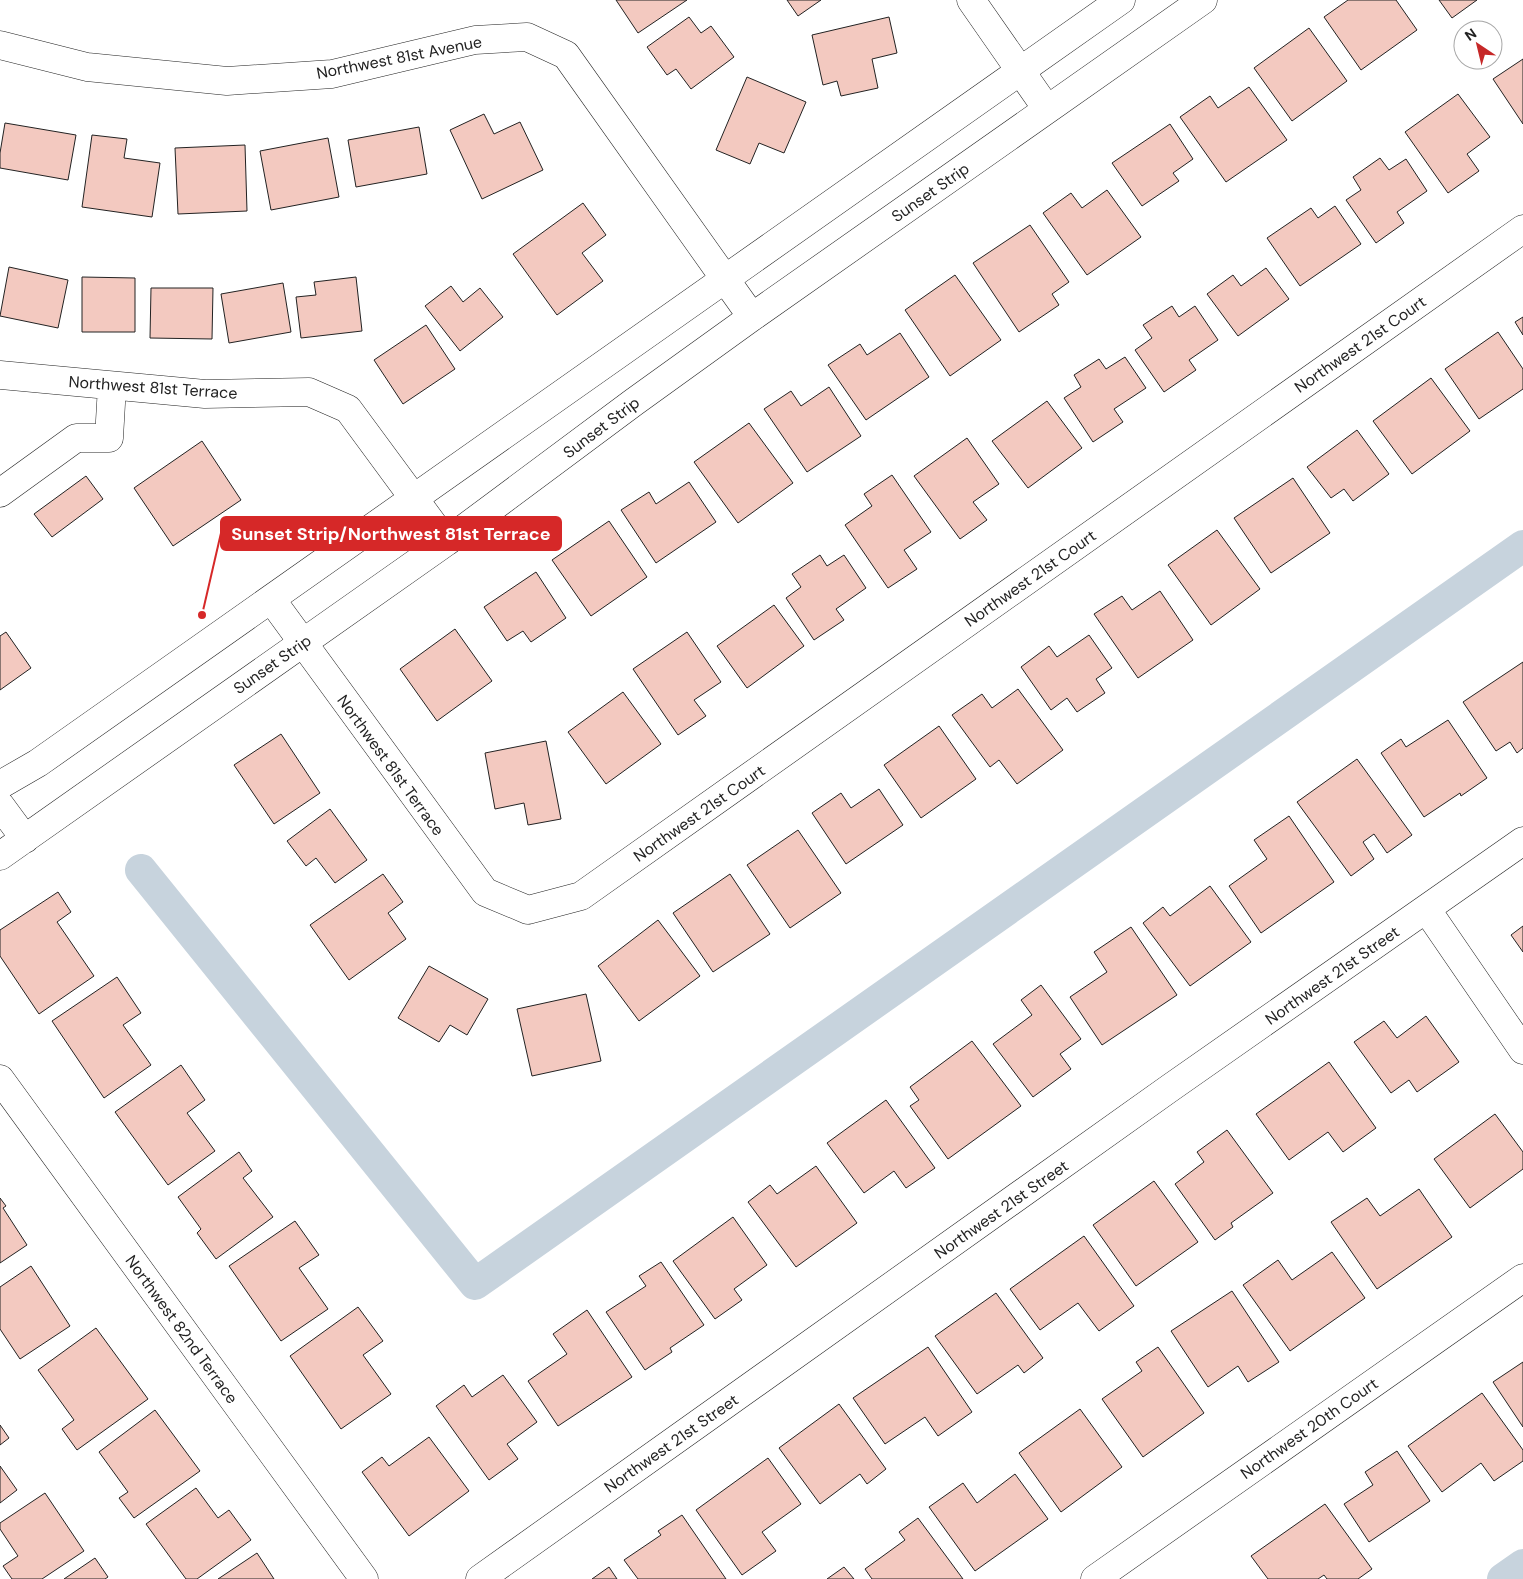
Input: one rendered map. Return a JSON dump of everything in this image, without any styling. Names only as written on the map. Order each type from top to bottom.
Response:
[{"type":"street","points":[[971,0],[1047,110]]},
{"type":"street","points":[[0,785],[38,762],[1121,0]]},
{"type":"street","name":"Sunset Strip","points":[[0,856],[446,542],[752,317],[1203,0]]},
{"type":"street","name":"Northwest 81st Avenue","points":[[0,45],[87,67],[227,81],[332,74],[475,40],[527,37],[566,55],[752,317]]},
{"type":"street","name":"Northwest 21st Court","points":[[528,910],[581,896],[1523,229]]},
{"type":"street","name":"Northwest 81st Terrace","points":[[1,381],[112,386],[205,394],[309,392],[348,409],[446,542]]},
{"type":"street","points":[[0,493],[76,438],[109,438],[112,386]]},
{"type":"street","name":"Northwest 81st Terrace","points":[[271,598],[484,892],[528,910]]},
{"type":"street","points":[[0,805],[25,839]]},
{"type":"street","name":"Northwest 21st Street","points":[[480,1579],[1170,1088],[1523,841]]},
{"type":"street","points":[[1427,910],[1523,1050]]},
{"type":"street","name":"Northwest 82nd Terrace","points":[[0,1079],[364,1579]]},
{"type":"street","name":"Northwest 20th Court","points":[[1095,1579],[1523,1278]]},
{"type":"building","points":[[616,0],[687,0],[638,33]]},
{"type":"building","points":[[787,0],[821,0],[798,16]]},
{"type":"building","points":[[1348,0],[1396,0],[1417,30],[1361,70],[1324,17]]},
{"type":"building","points":[[1439,0],[1477,0],[1452,18]]},
{"type":"building","points":[[689,17],[701,33],[711,26],[734,57],[691,89],[676,69],[667,75],[647,47]]},
{"type":"building","points":[[889,17],[897,53],[872,59],[878,88],[841,96],[837,81],[823,85],[812,35]]},
{"type":"building","points":[[1309,28],[1347,81],[1292,121],[1254,68]]},
{"type":"building","points":[[1523,59],[1523,124],[1493,79]]},
{"type":"building","points":[[747,77],[806,102],[784,153],[759,143],[750,164],[716,150]]},
{"type":"building","points":[[1249,87],[1287,140],[1226,182],[1180,117],[1210,96],[1218,108]]},
{"type":"building","points":[[1458,94],[1490,137],[1467,154],[1479,171],[1448,193],[1405,132]]},
{"type":"building","points":[[484,114],[494,134],[520,122],[543,170],[482,199],[450,130]]},
{"type":"building","points":[[5,123],[76,135],[68,180],[0,168],[0,153]]},
{"type":"building","points":[[1170,124],[1193,159],[1173,173],[1179,181],[1142,206],[1112,163]]},
{"type":"building","points":[[419,127],[427,174],[356,187],[348,140]]},
{"type":"building","points":[[92,135],[127,139],[124,158],[160,163],[152,217],[82,207]]},
{"type":"building","points":[[328,138],[339,197],[271,210],[260,151]]},
{"type":"building","points":[[245,145],[247,211],[178,214],[175,148]]},
{"type":"building","points":[[1380,158],[1389,170],[1406,159],[1427,191],[1397,212],[1404,223],[1376,243],[1346,200],[1361,190],[1353,177]]},
{"type":"building","points":[[1107,190],[1141,237],[1087,275],[1043,213],[1071,193],[1082,208]]},
{"type":"building","points":[[583,203],[606,235],[582,253],[603,281],[557,315],[513,254]]},
{"type":"building","points":[[1335,206],[1361,244],[1300,286],[1267,238],[1311,208],[1318,218]]},
{"type":"building","points":[[1030,225],[1069,282],[1052,294],[1059,305],[1019,332],[973,263]]},
{"type":"building","points":[[9,267],[68,280],[58,328],[0,316]]},
{"type":"building","points":[[1266,268],[1289,299],[1238,336],[1207,294],[1233,275],[1241,286]]},
{"type":"building","points":[[955,275],[1001,340],[950,376],[905,310]]},
{"type":"building","points":[[82,277],[135,278],[135,332],[82,332]]},
{"type":"building","points":[[356,277],[362,331],[301,338],[296,297],[316,295],[314,282]]},
{"type":"building","points":[[283,283],[291,332],[229,343],[221,294]]},
{"type":"building","points":[[451,286],[463,302],[480,288],[503,317],[460,351],[425,306]]},
{"type":"building","points":[[151,288],[213,288],[212,339],[150,338]]},
{"type":"building","points":[[1172,306],[1179,317],[1195,306],[1218,340],[1189,360],[1196,370],[1164,392],[1135,350],[1152,338],[1143,325]]},
{"type":"building","points":[[1523,317],[1523,335],[1515,322]]},
{"type":"building","points":[[426,325],[455,369],[403,404],[374,360]]},
{"type":"building","points":[[1498,332],[1523,369],[1523,389],[1479,419],[1445,369]]},
{"type":"building","points":[[900,333],[929,377],[866,420],[828,365],[860,344],[867,355]]},
{"type":"building","points":[[1125,357],[1146,388],[1114,409],[1123,422],[1093,442],[1064,398],[1081,387],[1074,375],[1099,359],[1106,369]]},
{"type":"building","points":[[1431,378],[1470,431],[1412,474],[1373,421]]},
{"type":"building","points":[[829,387],[861,436],[807,472],[764,409],[791,391],[801,406]]},
{"type":"building","points":[[1047,401],[1082,448],[1028,488],[992,441]]},
{"type":"building","points":[[749,423],[793,483],[738,523],[694,462]]},
{"type":"building","points":[[1357,430],[1389,474],[1353,501],[1344,489],[1331,498],[1307,467]]},
{"type":"building","points":[[967,438],[999,484],[973,502],[987,520],[960,539],[914,476]]},
{"type":"building","points":[[202,441],[241,500],[173,546],[134,488]]},
{"type":"building","points":[[892,475],[931,532],[904,550],[917,569],[888,588],[845,525],[872,506],[864,494]]},
{"type":"building","points":[[86,476],[103,499],[52,537],[34,514]]},
{"type":"building","points":[[1293,478],[1330,533],[1271,573],[1234,518]]},
{"type":"building","points":[[689,482],[716,522],[656,563],[621,510],[649,492],[656,504]]},
{"type":"building","points":[[609,521],[647,577],[591,616],[552,560]]},
{"type":"building","points":[[1217,530],[1260,589],[1211,625],[1168,565]]},
{"type":"building","points":[[820,555],[827,566],[844,555],[866,588],[836,609],[844,620],[814,640],[786,598],[801,587],[792,574]]},
{"type":"building","points":[[536,572],[566,618],[531,642],[523,631],[507,641],[484,607]]},
{"type":"building","points":[[1160,591],[1193,640],[1138,678],[1094,614],[1122,596],[1132,610]]},
{"type":"building","points":[[774,605],[804,646],[747,688],[717,646]]},
{"type":"building","points":[[455,629],[492,681],[437,721],[400,669]]},
{"type":"building","points":[[6,632],[31,668],[0,690],[0,636]]},
{"type":"building","points":[[687,632],[721,682],[694,700],[706,716],[678,735],[633,669]]},
{"type":"building","points":[[1089,635],[1112,668],[1096,679],[1105,693],[1077,712],[1067,698],[1051,710],[1021,667],[1049,646],[1057,657]]},
{"type":"building","points":[[1523,662],[1523,748],[1517,753],[1510,742],[1496,751],[1463,702]]},
{"type":"building","points":[[1018,689],[1063,750],[1017,784],[999,760],[990,767],[952,715],[982,694],[992,708]]},
{"type":"building","points":[[623,692],[661,744],[606,784],[568,732]]},
{"type":"building","points":[[1448,720],[1487,778],[1461,796],[1460,793],[1424,817],[1381,753],[1401,739],[1406,747]]},
{"type":"building","points":[[939,726],[976,779],[921,818],[884,765]]},
{"type":"building","points":[[281,734],[320,793],[274,824],[234,765]]},
{"type":"building","points":[[546,741],[561,819],[528,825],[524,803],[495,809],[485,753]]},
{"type":"building","points":[[1357,759],[1412,835],[1387,853],[1374,834],[1363,842],[1374,859],[1351,876],[1297,802]]},
{"type":"building","points":[[879,789],[903,825],[846,864],[812,813],[841,793],[851,808]]},
{"type":"building","points":[[330,809],[367,860],[335,883],[316,858],[306,866],[287,841]]},
{"type":"building","points":[[1289,816],[1334,882],[1261,933],[1229,886],[1267,859],[1254,840]]},
{"type":"building","points":[[798,830],[841,893],[790,928],[747,865]]},
{"type":"building","points":[[383,874],[403,902],[388,913],[406,939],[349,980],[310,925]]},
{"type":"building","points":[[730,874],[770,934],[713,972],[673,913]]},
{"type":"building","points":[[1210,886],[1251,942],[1190,986],[1143,923],[1163,907],[1170,916]]},
{"type":"building","points":[[58,892],[71,912],[57,922],[94,976],[39,1014],[0,956],[0,930]]},
{"type":"building","points":[[658,920],[700,976],[639,1021],[598,966]]},
{"type":"building","points":[[1523,926],[1523,952],[1511,935]]},
{"type":"building","points":[[1131,927],[1177,995],[1102,1045],[1070,997],[1107,972],[1094,952]]},
{"type":"building","points":[[429,966],[488,999],[467,1035],[450,1025],[439,1042],[398,1018]]},
{"type":"building","points":[[117,977],[141,1013],[123,1025],[151,1065],[104,1098],[52,1021]]},
{"type":"building","points":[[1041,985],[1081,1039],[1060,1054],[1071,1069],[1033,1097],[993,1044],[1032,1015],[1021,1000]]},
{"type":"building","points":[[586,994],[601,1061],[532,1076],[517,1009]]},
{"type":"building","points":[[1426,1016],[1459,1062],[1417,1092],[1409,1080],[1391,1093],[1354,1042],[1384,1021],[1397,1038]]},
{"type":"building","points":[[972,1041],[1021,1106],[948,1159],[910,1106],[919,1100],[910,1087]]},
{"type":"building","points":[[1329,1062],[1376,1128],[1343,1152],[1328,1132],[1289,1160],[1256,1114]]},
{"type":"building","points":[[181,1065],[205,1100],[187,1113],[215,1151],[168,1185],[115,1112]]},
{"type":"building","points":[[886,1100],[935,1168],[906,1188],[894,1171],[864,1193],[827,1143]]},
{"type":"building","points":[[1495,1114],[1523,1152],[1523,1169],[1470,1208],[1434,1159]]},
{"type":"building","points":[[1227,1130],[1273,1193],[1231,1223],[1233,1227],[1215,1240],[1175,1184],[1204,1162],[1197,1152]]},
{"type":"building","points":[[239,1152],[252,1171],[243,1178],[273,1217],[216,1259],[197,1233],[201,1229],[178,1197]]},
{"type":"building","points":[[816,1166],[857,1223],[796,1267],[748,1202],[770,1185],[777,1194]]},
{"type":"building","points":[[1154,1181],[1198,1242],[1136,1286],[1093,1225]]},
{"type":"building","points":[[1419,1189],[1452,1237],[1377,1289],[1331,1222],[1367,1198],[1380,1216]]},
{"type":"building","points":[[0,1198],[6,1206],[3,1208],[27,1245],[0,1263]]},
{"type":"building","points":[[733,1217],[767,1265],[734,1289],[742,1300],[715,1319],[673,1261]]},
{"type":"building","points":[[295,1221],[319,1255],[299,1268],[328,1309],[281,1341],[229,1266]]},
{"type":"building","points":[[1084,1236],[1134,1306],[1099,1331],[1078,1303],[1040,1330],[1010,1289]]},
{"type":"building","points":[[1332,1252],[1365,1298],[1290,1351],[1243,1285],[1278,1260],[1292,1280]]},
{"type":"building","points":[[661,1262],[704,1325],[670,1348],[672,1352],[645,1370],[606,1312],[646,1286],[639,1276]]},
{"type":"building","points":[[31,1266],[70,1326],[20,1359],[0,1329],[0,1287]]},
{"type":"building","points":[[1232,1291],[1279,1362],[1248,1382],[1238,1366],[1208,1387],[1171,1331]]},
{"type":"building","points":[[996,1293],[1043,1358],[1024,1373],[1018,1365],[977,1394],[935,1336]]},
{"type":"building","points":[[358,1307],[383,1341],[363,1355],[391,1394],[341,1429],[290,1356]]},
{"type":"building","points":[[587,1310],[632,1377],[558,1426],[528,1381],[567,1354],[553,1334]]},
{"type":"building","points":[[96,1328],[148,1399],[77,1450],[62,1429],[74,1420],[38,1370]]},
{"type":"building","points":[[928,1347],[972,1412],[938,1436],[925,1417],[885,1444],[853,1398]]},
{"type":"building","points":[[1158,1347],[1204,1413],[1143,1457],[1102,1399],[1142,1371],[1136,1362]]},
{"type":"building","points":[[1523,1362],[1523,1427],[1493,1382]]},
{"type":"building","points":[[503,1375],[537,1422],[507,1444],[518,1459],[489,1480],[436,1406],[464,1385],[472,1397]]},
{"type":"building","points":[[1482,1393],[1523,1450],[1523,1461],[1494,1481],[1481,1463],[1442,1492],[1408,1446]]},
{"type":"building","points":[[839,1404],[886,1469],[867,1484],[860,1474],[820,1504],[779,1448]]},
{"type":"building","points":[[1080,1409],[1122,1467],[1061,1512],[1019,1453]]},
{"type":"building","points":[[155,1410],[200,1471],[134,1518],[119,1498],[128,1492],[99,1452]]},
{"type":"building","points":[[0,1425],[9,1438],[0,1445]]},
{"type":"building","points":[[429,1437],[469,1491],[409,1536],[362,1472],[382,1457],[389,1466]]},
{"type":"building","points":[[1397,1451],[1430,1501],[1369,1542],[1344,1504],[1373,1485],[1365,1472]]},
{"type":"building","points":[[768,1458],[801,1504],[762,1532],[776,1551],[742,1575],[696,1510]]},
{"type":"building","points":[[0,1466],[17,1490],[0,1503]]},
{"type":"building","points":[[1015,1474],[1048,1519],[975,1571],[929,1507],[963,1483],[977,1503]]},
{"type":"building","points":[[196,1488],[218,1518],[229,1510],[251,1540],[197,1579],[186,1579],[146,1524]]},
{"type":"building","points":[[45,1493],[84,1551],[42,1579],[12,1579],[3,1566],[18,1556],[0,1529],[0,1523]]},
{"type":"building","points":[[1325,1504],[1372,1569],[1358,1579],[1327,1579],[1324,1575],[1318,1579],[1268,1579],[1251,1556]]},
{"type":"building","points":[[682,1515],[726,1579],[638,1579],[624,1560],[661,1535],[658,1531]]},
{"type":"building","points":[[918,1518],[963,1579],[872,1579],[865,1569],[905,1540],[899,1532]]},
{"type":"building","points":[[257,1553],[274,1579],[218,1579]]},
{"type":"building","points":[[95,1558],[108,1577],[105,1579],[64,1579]]},
{"type":"building","points":[[609,1567],[617,1579],[592,1579]]},
{"type":"building","points":[[844,1567],[854,1579],[827,1579]]},
{"type":"waterway","points":[[141,870],[475,1284],[1523,546]]},
{"type":"waterway","points":[[1503,1579],[1523,1565]]},
{"type":"place","name":"Sunset Strip/Northwest 81st Terrace","points":[[202,615]]}]
